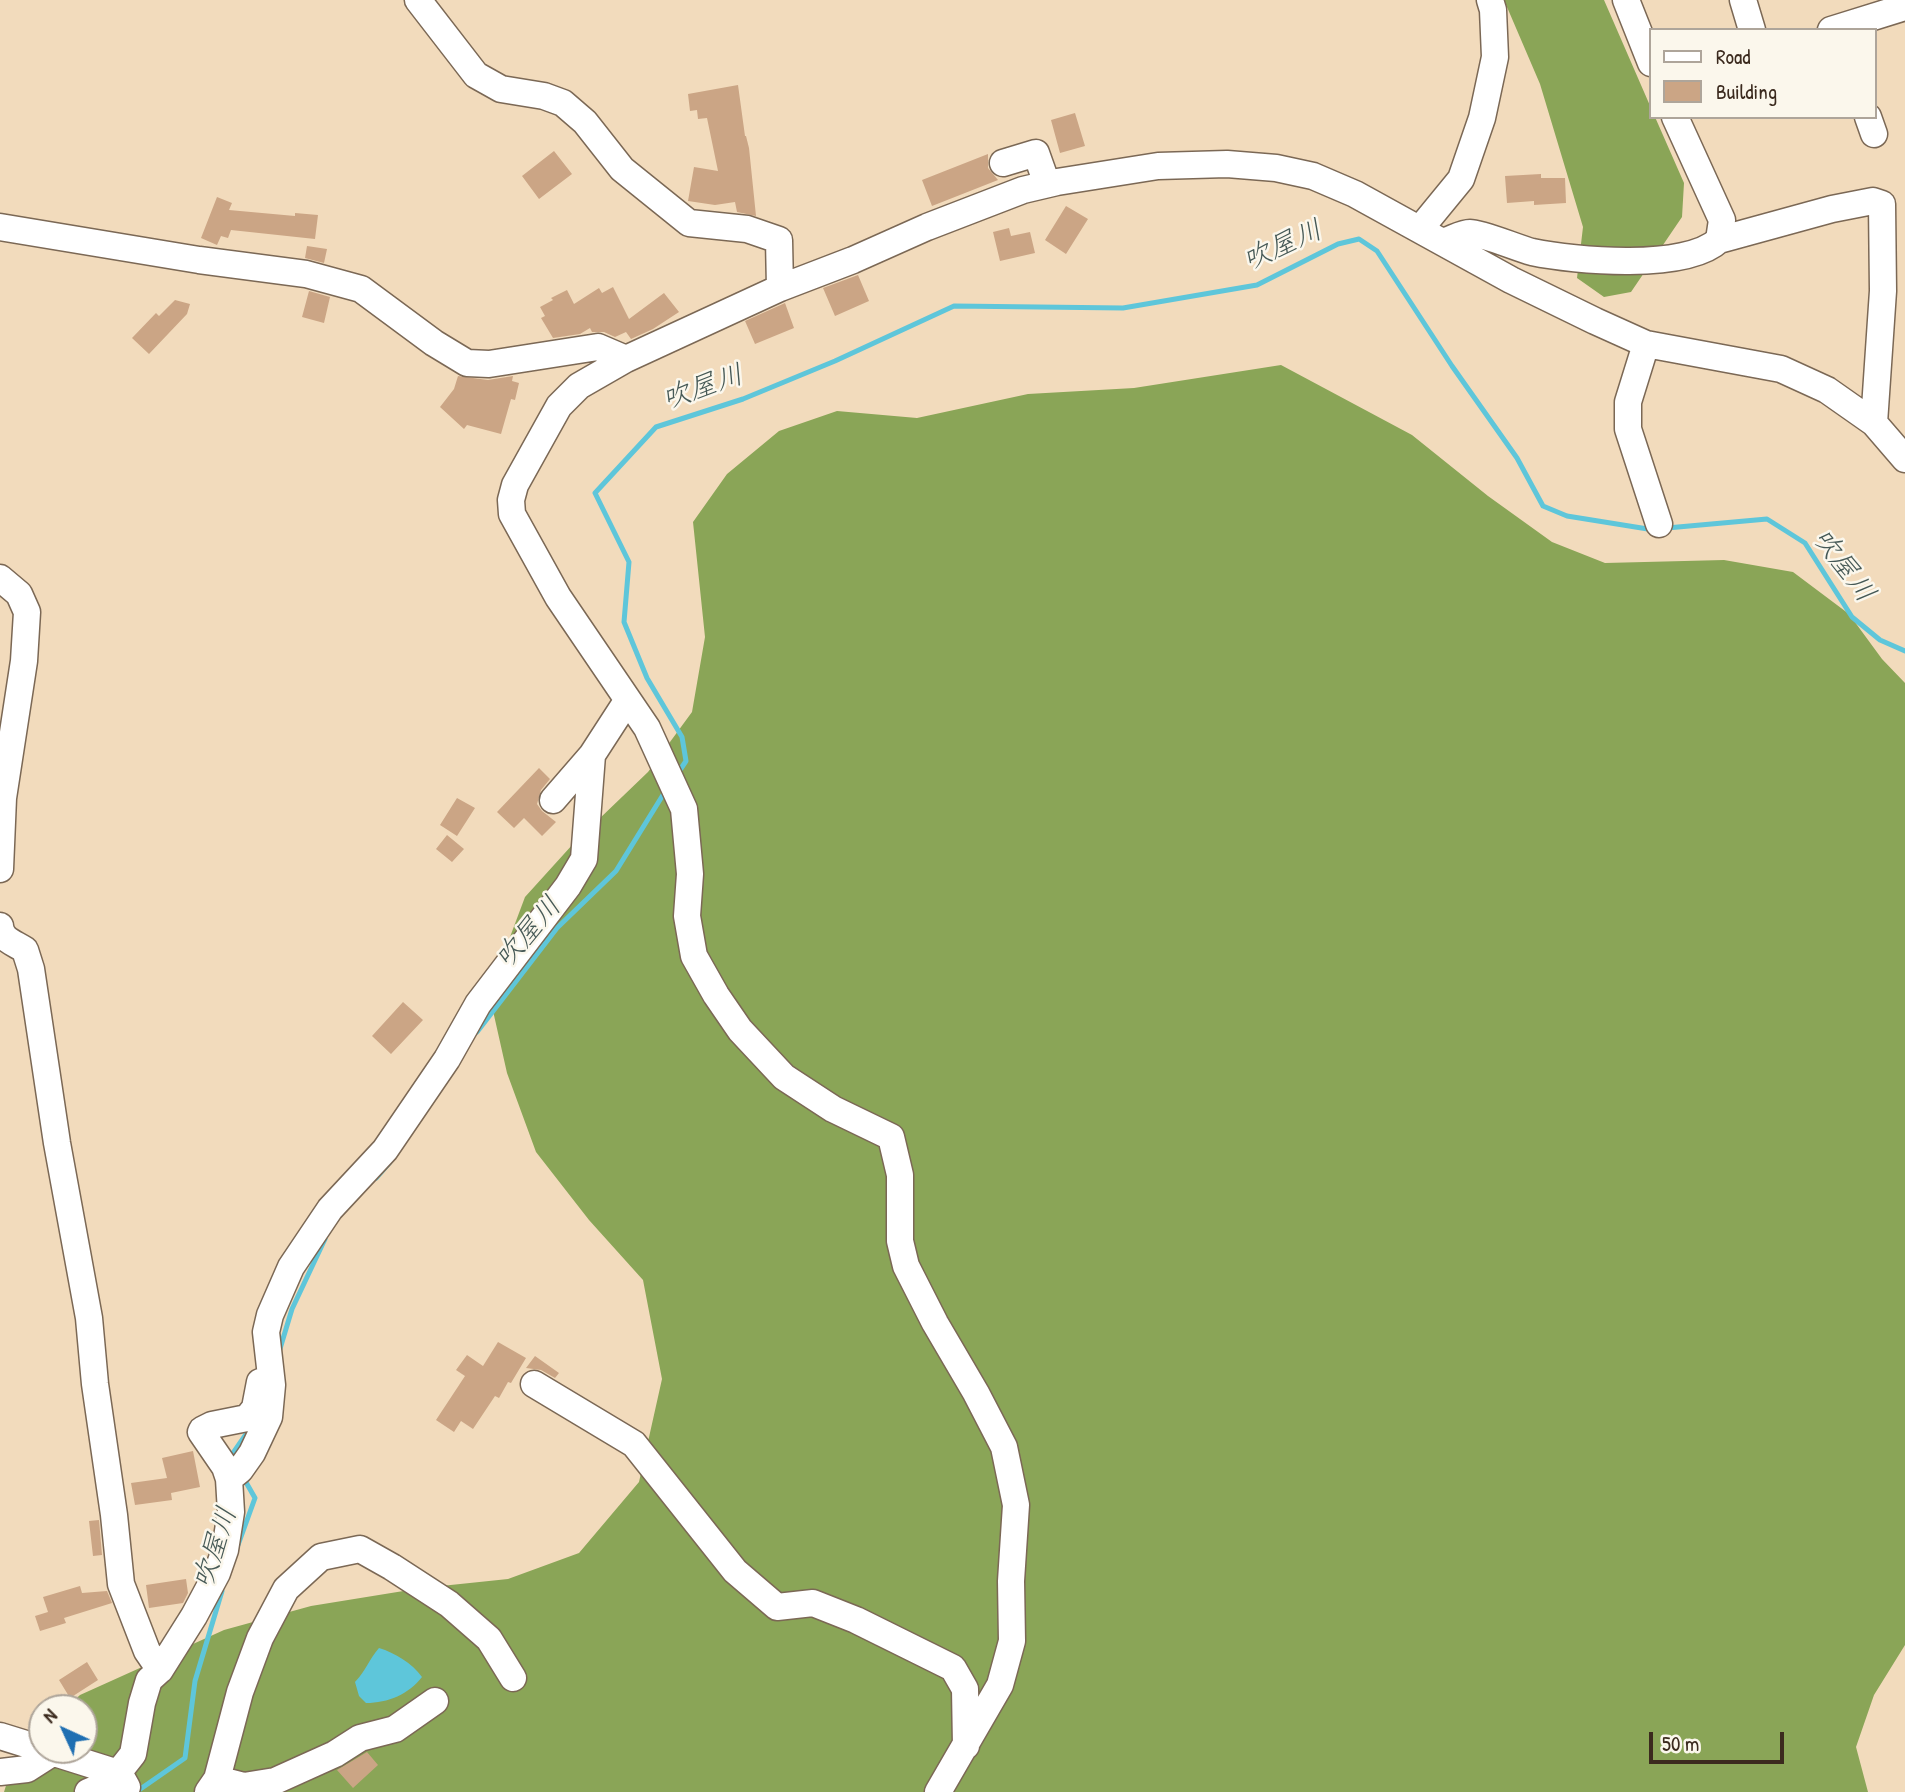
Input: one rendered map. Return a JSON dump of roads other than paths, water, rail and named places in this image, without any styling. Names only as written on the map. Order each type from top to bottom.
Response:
[{"type":"street","points":[[418,0],[477,75],[500,89],[544,96],[563,103],[585,122],[622,169],[689,223],[747,229],[779,240],[780,288]]},
{"type":"street","points":[[1420,229],[1461,179],[1482,118],[1495,57],[1493,10],[1490,0]]},
{"type":"street","points":[[1626,0],[1650,60]]},
{"type":"street","points":[[1743,0],[1751,28]]},
{"type":"street","points":[[1838,28],[1905,7]]},
{"type":"street","points":[[1676,119],[1722,220],[1719,240]]},
{"type":"street","points":[[1003,163],[1035,153],[1047,184]]},
{"type":"street","points":[[938,1792],[1000,1685],[1012,1642],[1011,1581],[1016,1505],[1004,1447],[906,1266],[900,1241],[900,1175],[891,1138],[833,1109],[783,1077],[740,1030],[694,956],[687,916],[690,874],[684,809],[647,728],[558,597],[512,514],[511,500],[515,485],[559,406],[579,386],[626,359],[780,288],[1023,190],[1158,166],[1227,164],[1276,168],[1313,176],[1355,194],[1511,280],[1646,344],[1781,369],[1826,390],[1874,423],[1905,459]]},
{"type":"street","points":[[1444,242],[1470,233],[1532,252],[1595,260],[1682,257],[1713,246],[1719,240],[1832,209],[1873,201],[1882,204],[1883,291],[1874,423]]},
{"type":"street","points":[[0,227],[199,260],[306,274],[361,289],[434,343],[467,363],[489,364],[598,347],[626,359]]},
{"type":"street","points":[[1646,344],[1628,402],[1628,429],[1659,524]]},
{"type":"street","points":[[0,578],[19,594],[27,612],[24,662],[3,799],[0,869]]},
{"type":"street","points":[[553,800],[592,755],[627,701]]},
{"type":"street","points":[[229,1479],[240,1470],[252,1453],[269,1417],[272,1385],[266,1332],[270,1315],[291,1267],[330,1209],[385,1150],[447,1059],[478,1004],[568,886],[584,859],[592,755]]},
{"type":"street","points":[[0,926],[0,931],[7,940],[25,950],[31,970],[57,1143],[89,1318],[121,1584],[147,1651],[160,1670]]},
{"type":"street","points":[[123,1781],[133,1754],[149,1680],[160,1670],[217,1573],[229,1532],[229,1479],[225,1467],[201,1432],[212,1425],[247,1419],[255,1408],[260,1379]]},
{"type":"street","points":[[534,1384],[634,1444],[735,1571],[777,1607],[813,1603],[856,1620],[953,1668],[965,1689],[966,1746]]},
{"type":"street","points":[[435,1701],[396,1729],[359,1738],[335,1754],[275,1781],[244,1786],[212,1786],[240,1692],[260,1638],[286,1589],[321,1557],[360,1549],[391,1567],[449,1604],[489,1639],[513,1678]]},
{"type":"street","points":[[0,1736],[28,1745]]},
{"type":"street","points":[[0,1772],[27,1769],[32,1764]]},
{"type":"street","points":[[79,1764],[123,1781]]},
{"type":"street","points":[[88,1792],[123,1781]]},
{"type":"water","points":[[379,1648],[403,1659],[422,1677],[411,1688],[397,1696],[366,1703],[359,1696],[355,1682]]},
{"type":"waterway","name":"吹屋川","points":[[678,773],[686,761],[682,737],[647,678],[624,622],[629,562],[595,493],[656,427],[743,399],[835,361],[954,306],[1123,308],[1257,285],[1338,244],[1359,239],[1377,251],[1452,366],[1517,458],[1543,506],[1567,516],[1654,530]]},
{"type":"waterway","name":"吹屋川","points":[[1667,528],[1767,519],[1805,543],[1852,617],[1880,640],[1905,651]]},
{"type":"waterway","name":"吹屋川","points":[[477,1032],[557,928],[616,871],[666,790]]},
{"type":"waterway","name":"吹屋川","points":[[376,1178],[390,1162]]},
{"type":"waterway","name":"吹屋川","points":[[279,1352],[292,1309],[325,1239]]},
{"type":"waterway","name":"吹屋川","points":[[233,1459],[231,1456],[251,1427]]},
{"type":"waterway","name":"吹屋川","points":[[238,1545],[255,1498],[243,1477]]},
{"type":"waterway","name":"吹屋川","points":[[136,1792],[185,1758],[195,1681],[222,1591]]}]
